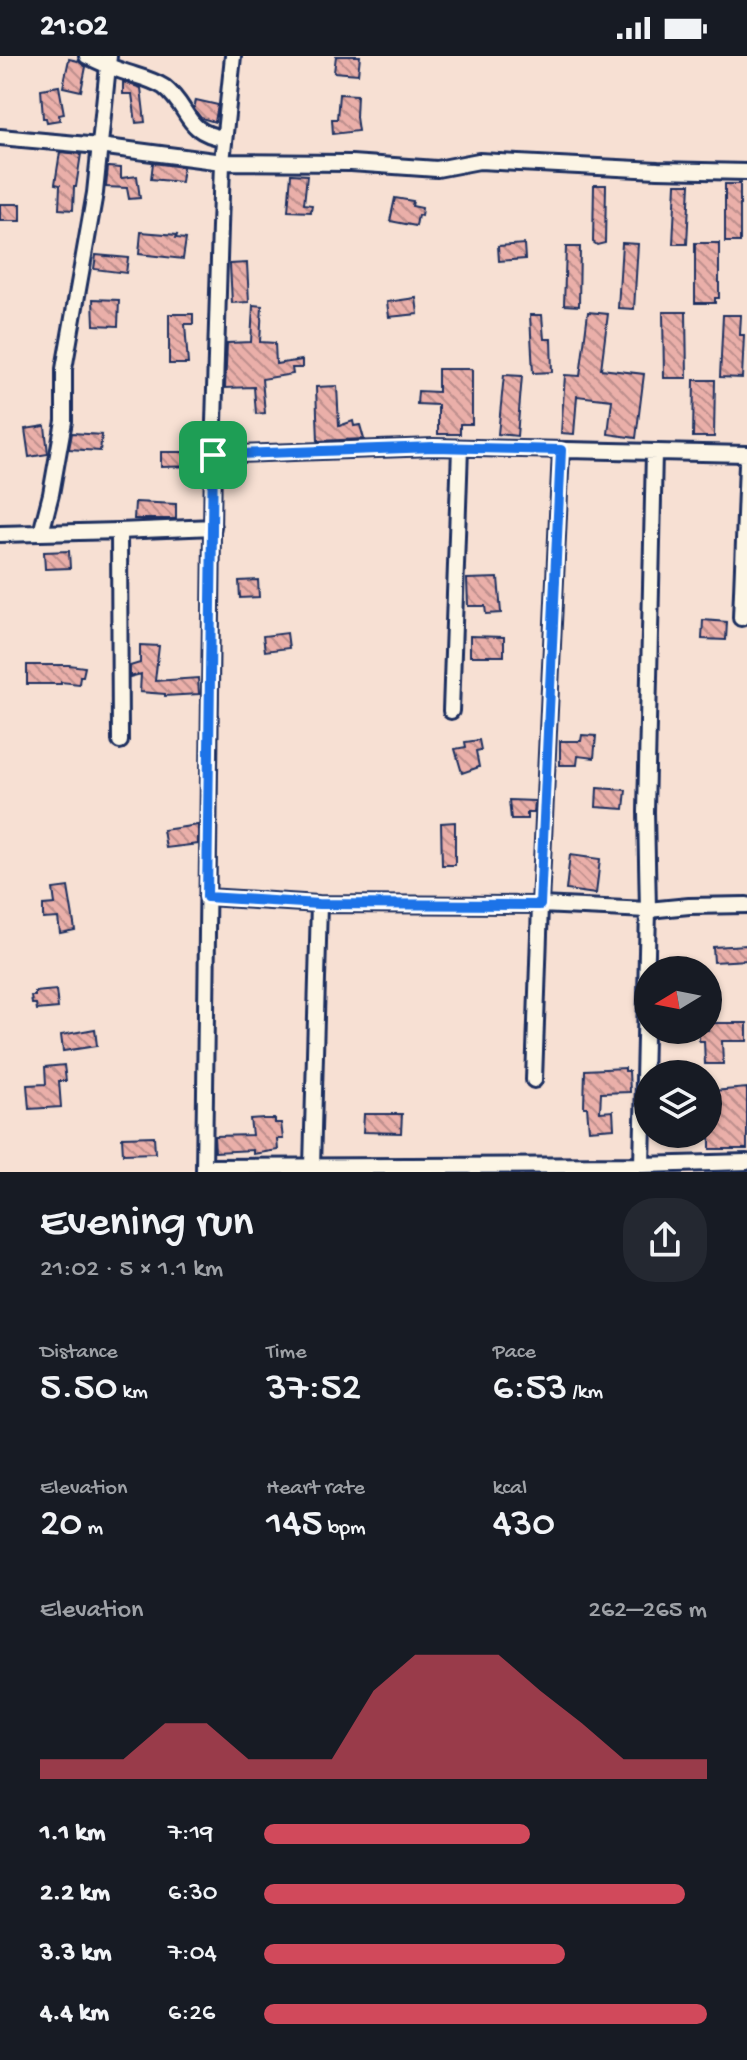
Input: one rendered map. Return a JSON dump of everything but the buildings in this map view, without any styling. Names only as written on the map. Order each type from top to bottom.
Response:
[{"type":"street","points":[[87,56],[108,61],[162,86],[175,98],[196,128],[211,136],[224,138]]},
{"type":"street","points":[[233,56],[222,162],[213,455],[203,1171],[312,1167],[590,1169],[747,1162]]},
{"type":"street","points":[[41,533],[64,421],[66,346],[95,193],[108,61]]},
{"type":"street","points":[[0,137],[222,162],[351,163],[437,169],[479,161],[747,172]]},
{"type":"street","points":[[213,455],[460,448],[747,454]]},
{"type":"street","points":[[451,711],[460,448]]},
{"type":"street","points":[[534,1080],[561,450]]},
{"type":"street","points":[[642,1165],[654,452]]},
{"type":"street","points":[[741,618],[747,464]]},
{"type":"street","points":[[0,534],[213,527]]},
{"type":"street","points":[[119,531],[120,741]]},
{"type":"street","points":[[207,897],[319,904],[540,905],[648,910],[747,905]]},
{"type":"street","points":[[312,1167],[319,904]]},
{"type":"route","points":[[434,447],[561,450],[540,905],[319,904],[207,897],[213,455],[434,447]]}]
